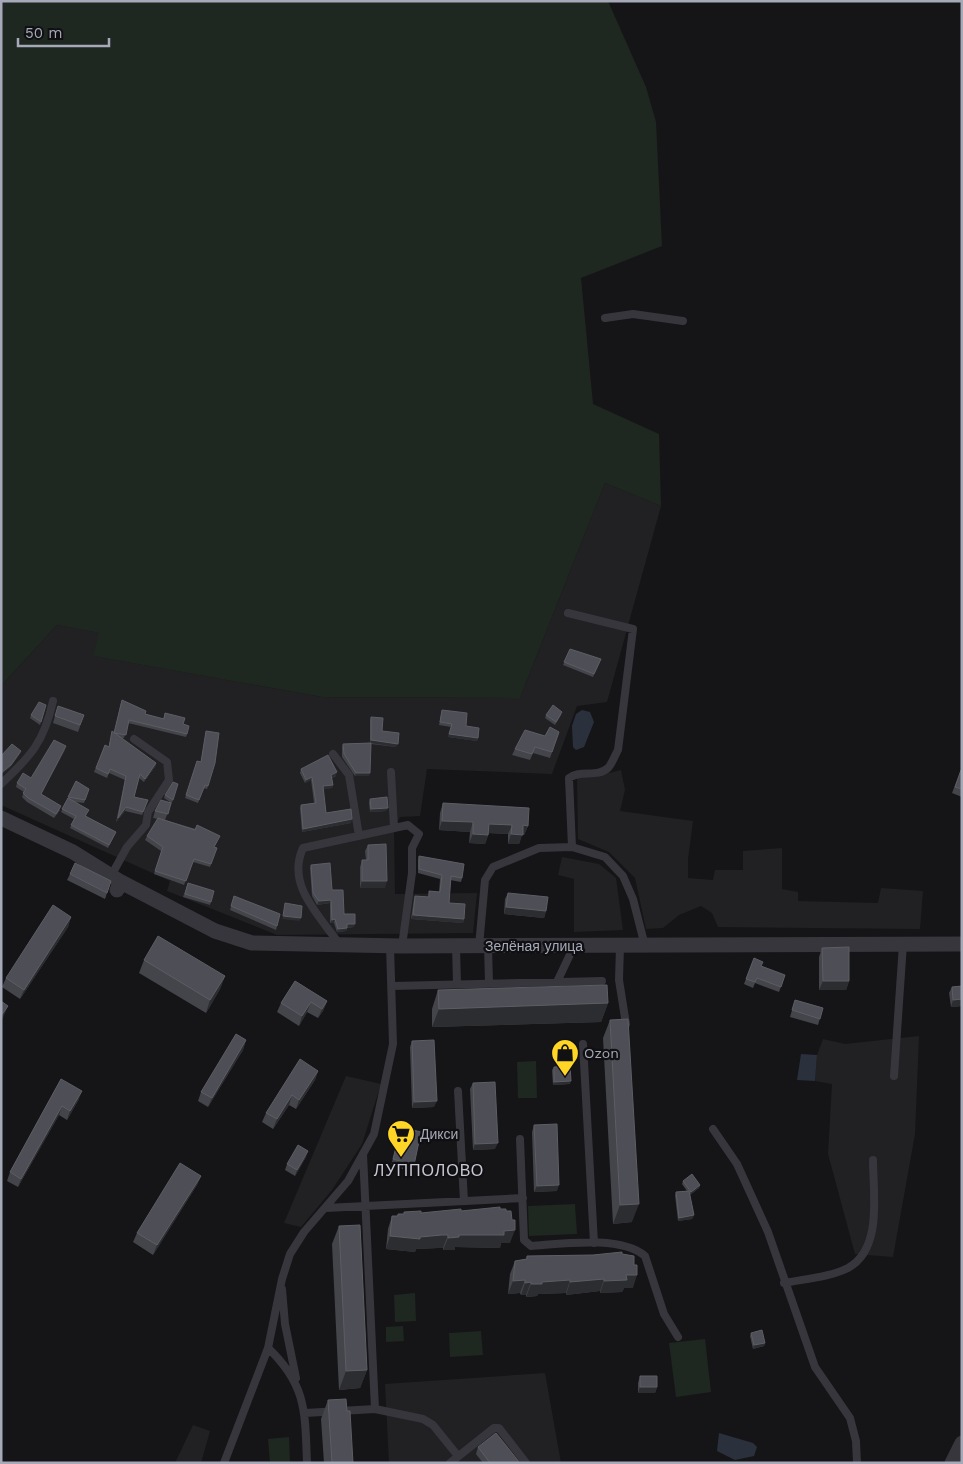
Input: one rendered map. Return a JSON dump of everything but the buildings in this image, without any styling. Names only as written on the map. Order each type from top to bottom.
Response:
[{"type":"street","name":"Зелёная улица","points":[[1,818],[73,852],[116,883],[215,931],[252,943],[341,946],[962,944]]},
{"type":"street","points":[[952,1463],[962,1443]]},
{"type":"lane","points":[[605,318],[633,314],[684,321]]},
{"type":"lane","points":[[568,613],[632,629],[618,750],[608,768],[599,772],[574,774],[569,778],[572,847]]},
{"type":"lane","points":[[1,784],[31,755],[48,726],[53,701]]},
{"type":"lane","points":[[116,883],[128,848],[146,825],[148,812],[168,780],[167,762],[134,738]]},
{"type":"lane","points":[[333,754],[349,775],[359,836]]},
{"type":"lane","points":[[391,772],[394,828]]},
{"type":"lane","points":[[224,1463],[268,1348],[282,1279],[290,1254],[304,1232],[348,1181],[374,1134],[393,1044],[392,986],[396,946],[412,873],[412,848],[419,834],[408,825],[303,848],[297,861],[301,890],[341,946]]},
{"type":"lane","points":[[489,984],[483,946],[485,880],[493,867],[540,848],[572,847],[605,857],[623,876],[633,899],[645,946]]},
{"type":"lane","points":[[894,1076],[903,944]]},
{"type":"lane","points":[[456,946],[457,984]]},
{"type":"lane","points":[[557,982],[574,946]]},
{"type":"lane","points":[[620,946],[620,980],[626,1024]]},
{"type":"lane","points":[[392,986],[602,981]]},
{"type":"lane","points":[[583,1044],[594,1243]]},
{"type":"lane","points":[[458,1091],[464,1201]]},
{"type":"lane","points":[[714,1129],[738,1164],[768,1232],[784,1283],[815,1367],[850,1418],[856,1441],[857,1463]]},
{"type":"lane","points":[[520,1139],[524,1240],[530,1246],[594,1243],[622,1246],[639,1251],[645,1256],[664,1314],[678,1337]]},
{"type":"lane","points":[[363,1154],[375,1409]]},
{"type":"lane","points":[[784,1283],[848,1268],[862,1258],[869,1244],[873,1228],[873,1160]]},
{"type":"lane","points":[[326,1208],[523,1198]]},
{"type":"lane","points":[[282,1279],[285,1324],[296,1382],[305,1413],[308,1463]]},
{"type":"lane","points":[[268,1348],[282,1362],[296,1382]]},
{"type":"lane","points":[[305,1413],[375,1409],[423,1419],[433,1424],[458,1456]]},
{"type":"lane","points":[[450,1463],[494,1428],[499,1428],[526,1463]]},
{"type":"shaded area","points":[[1,1],[608,1],[646,87],[656,122],[662,246],[581,278],[593,404],[659,434],[661,506],[605,483],[520,698],[322,697],[93,656],[99,633],[57,625],[1,686]]},
{"type":"shaded area","points":[[605,483],[661,506],[607,702],[577,706],[552,774],[427,769],[420,816],[400,817],[394,828],[395,894],[477,893],[473,933],[277,935],[167,891],[170,881],[1,805],[1,686],[57,625],[100,633],[94,656],[322,697],[520,698]]},
{"type":"shaded area","points":[[582,710],[590,712],[594,722],[584,747],[576,750],[573,747],[572,726],[576,714]]},
{"type":"shaded area","points":[[621,770],[625,790],[620,811],[693,821],[688,859],[688,878],[713,880],[715,870],[743,870],[743,851],[782,848],[782,889],[798,892],[798,901],[878,903],[881,888],[923,891],[920,929],[718,927],[712,913],[701,906],[679,915],[663,928],[646,929],[635,878],[609,852],[578,839],[577,776],[598,776]]},
{"type":"shaded area","points":[[562,857],[599,864],[616,878],[623,930],[574,932],[574,879],[558,875]]},
{"type":"shaded area","points":[[919,1036],[915,1134],[893,1257],[855,1254],[828,1154],[832,1084],[815,1081],[817,1055],[823,1039],[845,1044]]},
{"type":"shaded area","points":[[801,1054],[817,1055],[815,1081],[797,1080]]},
{"type":"shaded area","points":[[536,1061],[537,1098],[518,1098],[517,1062]]},
{"type":"shaded area","points":[[346,1076],[381,1084],[362,1144],[332,1190],[301,1227],[284,1223]]},
{"type":"shaded area","points":[[575,1204],[577,1234],[529,1236],[528,1206]]},
{"type":"shaded area","points":[[415,1293],[416,1321],[395,1322],[394,1295]]},
{"type":"shaded area","points":[[403,1326],[404,1341],[386,1342],[386,1327]]},
{"type":"shaded area","points":[[481,1331],[483,1355],[450,1357],[449,1333]]},
{"type":"shaded area","points":[[705,1339],[711,1392],[676,1397],[669,1343]]},
{"type":"shaded area","points":[[545,1373],[561,1463],[389,1463],[385,1384]]},
{"type":"shaded area","points":[[193,1425],[210,1431],[201,1463],[175,1463]]},
{"type":"shaded area","points":[[719,1433],[753,1443],[757,1447],[754,1456],[735,1460],[717,1451]]},
{"type":"shaded area","points":[[289,1437],[290,1463],[270,1463],[268,1439]]},
{"type":"place","name":"Ozon","points":[[565,1077]]},
{"type":"place","name":"Дикси","points":[[401,1158]]},
{"type":"district","name":"ЛУППОЛОВО","points":[[429,1170]]}]
